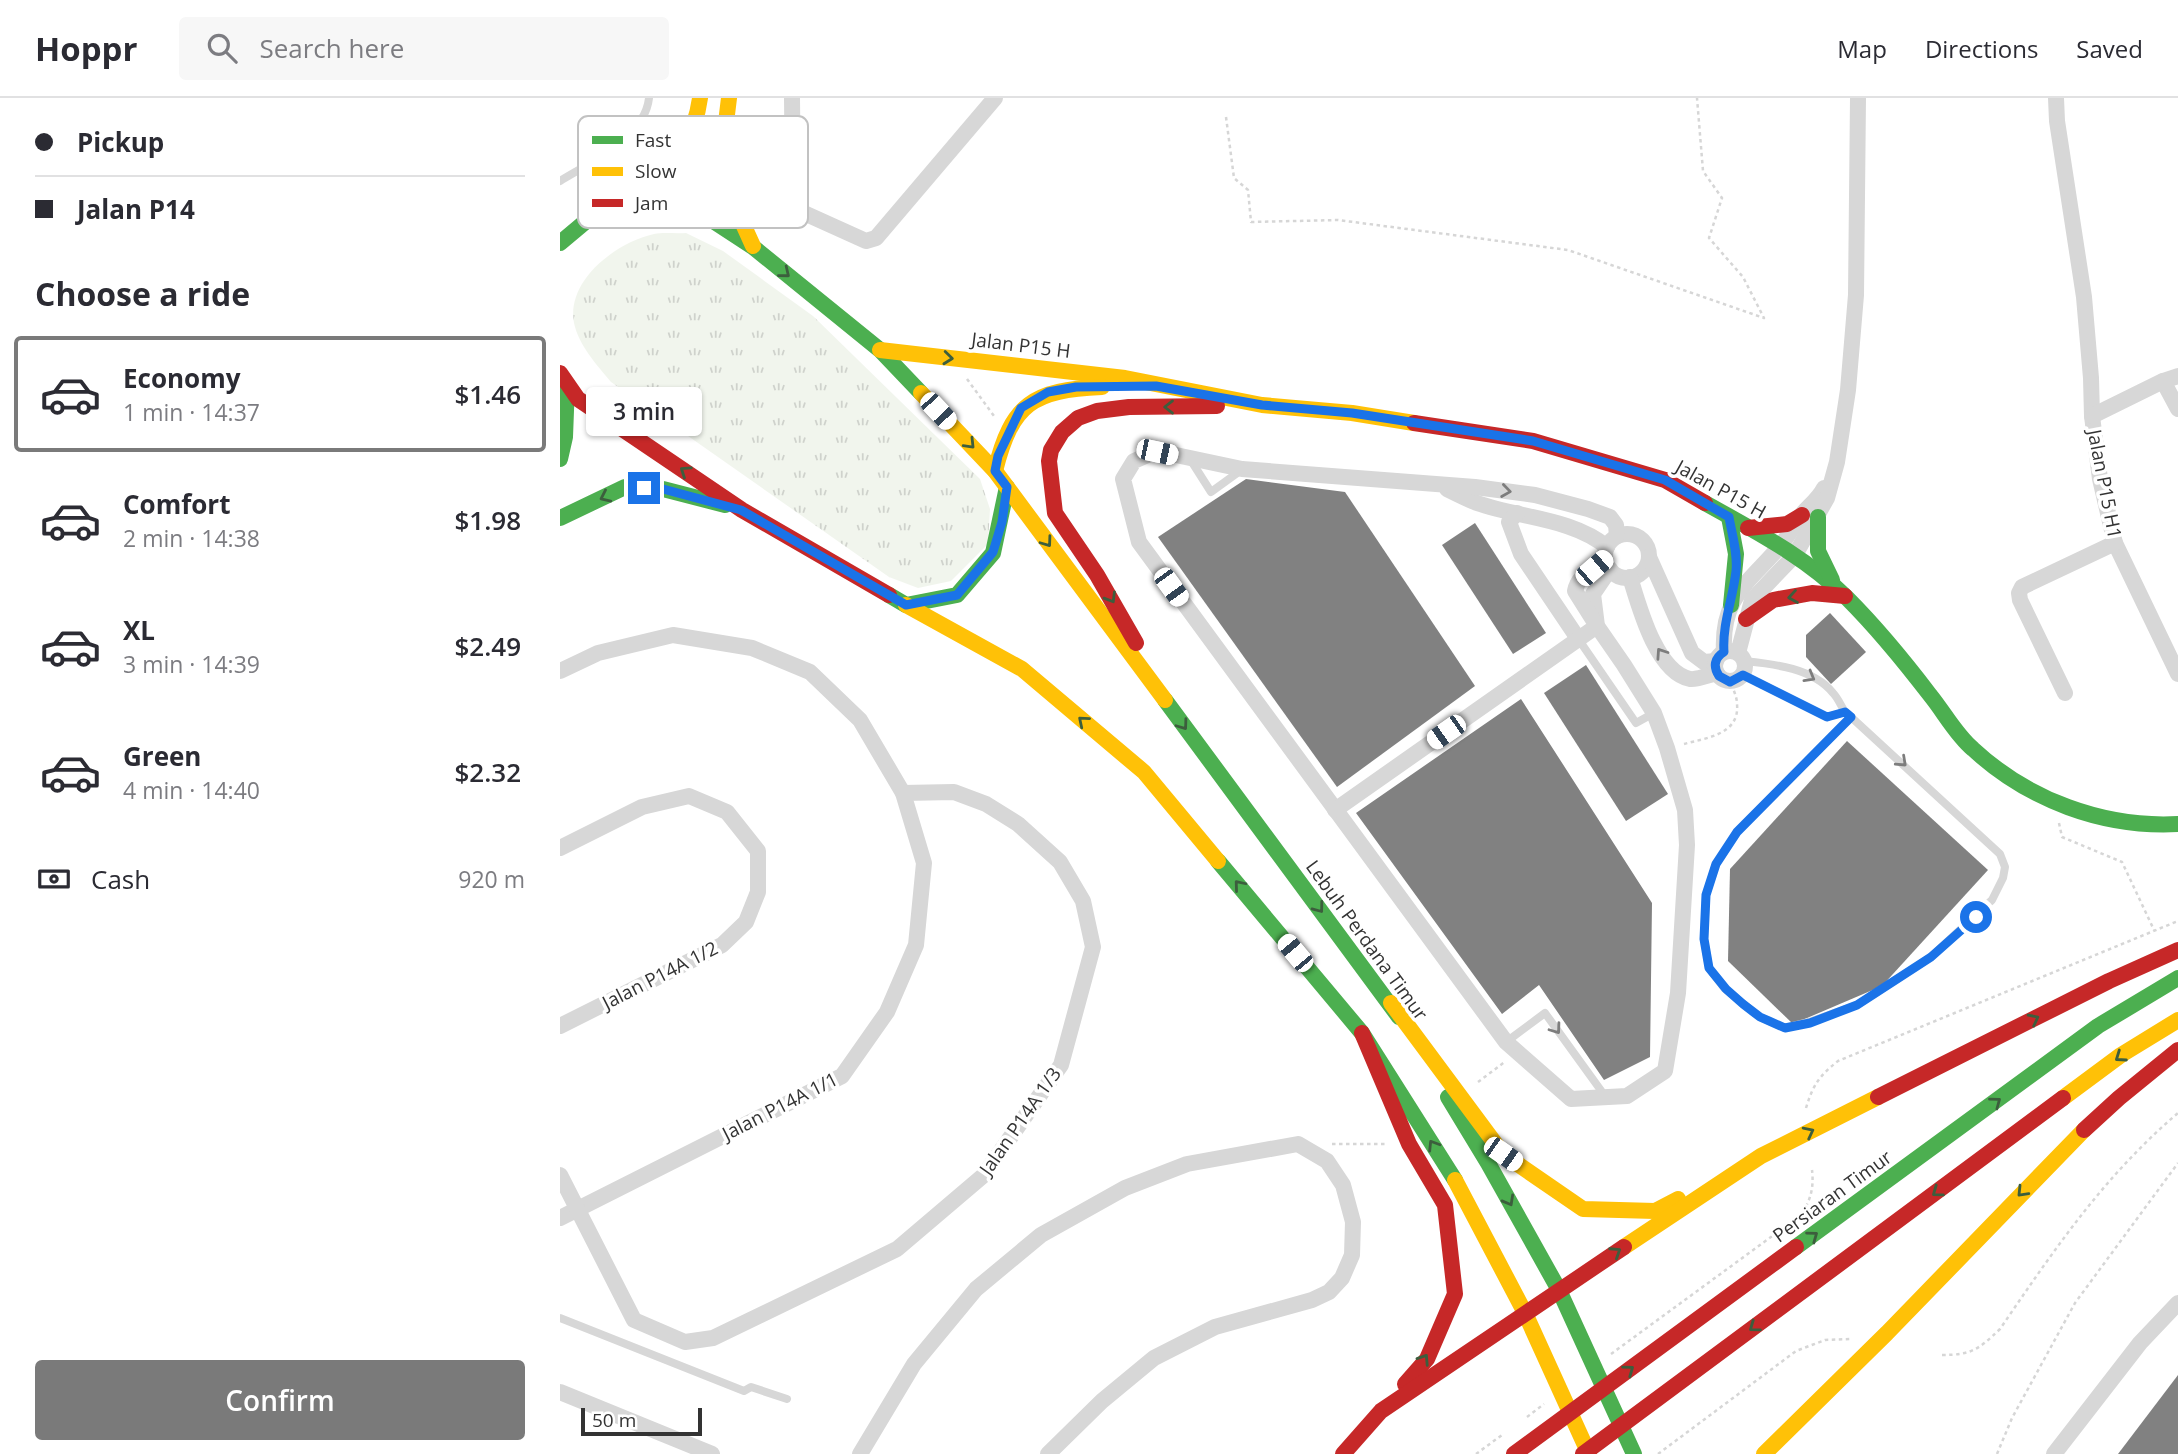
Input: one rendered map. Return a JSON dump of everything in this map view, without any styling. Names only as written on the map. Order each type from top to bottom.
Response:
[{"type":"main road","points":[[696,116],[700,98]]},
{"type":"main road","points":[[727,116],[729,98]]},
{"type":"main road","points":[[560,243],[578,228]]},
{"type":"main road","name":"Lebuh Perdana Timur","points":[[724,228],[753,247],[880,350],[995,471],[1391,1003],[1488,1163],[1559,1290],[1634,1454]]},
{"type":"main road","points":[[745,228],[753,247]]},
{"type":"main road","name":"Jalan P15 H","points":[[880,350],[1125,378],[1262,405],[1352,413],[1533,441],[1665,480],[1780,545],[1841,593],[1898,653],[1971,748],[2018,785],[2081,813],[2158,825],[2178,824]]},
{"type":"main road","points":[[560,459],[565,437],[564,379]]},
{"type":"main road","points":[[564,379],[578,399],[741,510],[1022,669],[1144,772],[1362,1033],[1457,1184],[1525,1312],[1589,1454]]},
{"type":"main road","name":"Jalan P15 H","points":[[995,471],[998,456],[1021,408],[1048,392],[1076,387],[1156,386]]},
{"type":"main road","points":[[1156,687],[1129,628],[1055,513],[1049,461],[1051,450],[1062,432],[1078,418],[1097,411],[1129,407],[1262,405]]},
{"type":"main road","points":[[560,518],[625,487],[663,489],[741,510]]},
{"type":"main road","points":[[906,605],[957,595],[993,552],[1002,522],[1007,487]]},
{"type":"main road","points":[[1748,528],[1787,524],[1810,516],[1823,565],[1841,593]]},
{"type":"main road","points":[[1729,517],[1737,561],[1731,605]]},
{"type":"main road","points":[[1746,619],[1773,600],[1812,593],[1841,593]]},
{"type":"main road","name":"Jalan P15 H","points":[[2081,813],[2178,814]]},
{"type":"main road","points":[[1391,1003],[1503,1154],[1583,1209],[1655,1211],[2109,981],[2178,950]]},
{"type":"main road","name":"Persiaran Timur","points":[[1514,1454],[2098,1026],[2178,978]]},
{"type":"main road","points":[[1583,1454],[2121,1055],[2178,1020]]},
{"type":"main road","points":[[1343,1454],[1427,1359],[1455,1294],[1445,1205],[1409,1144],[1362,1033]]},
{"type":"main road","points":[[1758,1450],[1869,1353],[2070,1143],[2141,1077],[2178,1050]]},
{"type":"main road","points":[[2070,1143],[2178,1070]]},
{"type":"main road","points":[[1381,1411],[1761,1156]]},
{"type":"street","points":[[808,215],[866,241],[876,238],[995,98]]},
{"type":"street","points":[[1630,577],[1655,645],[1674,672],[1691,680],[1730,665],[1752,600],[1795,555],[1810,516],[1834,471],[1847,390],[1856,295],[1858,98]]},
{"type":"street","name":"Jalan P15 H1","points":[[2056,98],[2057,121],[2084,297],[2092,416],[2100,478],[2115,543],[2177,669]]},
{"type":"street","points":[[2092,416],[2171,378],[2178,409]]},
{"type":"street","points":[[1610,553],[1616,525],[1610,517],[1535,495],[1475,487],[1242,469],[1157,452],[1135,461],[1123,478],[1139,542],[1506,1042],[1571,1099],[1627,1096],[1665,1070],[1678,993],[1687,845],[1685,810],[1654,713],[1575,592],[1577,582],[1632,535],[1639,538],[1644,543],[1692,653],[1704,662],[1730,665]]},
{"type":"street","points":[[1438,485],[1490,506],[1576,530],[1599,541],[1610,553],[1622,577],[1630,577],[1643,570],[1648,557]]},
{"type":"street","points":[[1490,506],[1508,541],[1521,554],[1579,640]]},
{"type":"street","points":[[1517,513],[1509,522],[1521,554]]},
{"type":"street","points":[[1730,665],[1723,635],[1731,605],[1750,576],[1810,516]]},
{"type":"street","points":[[2065,692],[2019,593],[2022,587],[2115,543]]},
{"type":"street","points":[[1335,810],[1597,626]]},
{"type":"street","name":"Jalan P14A 1/1","points":[[560,671],[598,653],[673,635],[751,648],[810,672],[860,720],[903,793],[924,863],[916,945],[887,1012],[842,1076],[560,1217]]},
{"type":"street","name":"Jalan P14A 1/3","points":[[560,1175],[634,1320],[685,1342],[713,1338],[897,1249],[984,1175],[1061,1065],[1093,947],[1083,901],[1060,862],[1018,824],[986,804],[954,792],[903,793]]},
{"type":"street","name":"Jalan P14A 1/2","points":[[560,848],[642,807],[689,796],[727,811],[758,851],[758,892],[746,922],[722,946],[560,1026]]},
{"type":"street","points":[[860,1454],[914,1364],[976,1289],[1041,1235],[1125,1188],[1187,1164],[1297,1144],[1327,1161],[1343,1185],[1353,1222],[1352,1255],[1342,1278],[1329,1292],[1312,1300],[1215,1327],[1154,1357],[1102,1401],[1048,1454]]},
{"type":"street","points":[[2054,1454],[2140,1343],[2177,1302]]},
{"type":"street","points":[[560,1392],[712,1454]]},
{"type":"lane","points":[[644,116],[649,98]]},
{"type":"lane","points":[[560,181],[578,169]]},
{"type":"lane","points":[[1190,458],[1212,492],[1242,469]]},
{"type":"lane","points":[[1579,640],[1636,723],[1654,713]]},
{"type":"lane","points":[[1730,665],[1783,665],[1832,691],[1848,714],[2000,855],[2005,867],[2003,878],[1992,900],[1931,957],[1857,1005],[1810,1023],[1785,1028],[1760,1017],[1743,1004],[1709,968],[1704,939],[1706,895],[1716,864],[1737,832],[1848,714]]},
{"type":"lane","points":[[1730,665],[1827,717],[1848,714]]},
{"type":"lane","points":[[1506,1042],[1545,1013],[1605,1097]]},
{"type":"lane","points":[[560,1318],[744,1391],[751,1387],[788,1399]]},
{"type":"path","points":[[1226,117],[1234,178],[1248,190],[1251,222],[1338,220],[1568,250],[1765,318],[1744,277],[1709,238],[1722,198],[1703,172],[1697,98]]},
{"type":"path","points":[[965,376],[1000,424]]},
{"type":"path","points":[[1667,748],[1723,734],[1732,724],[1738,706],[1730,665]]},
{"type":"path","points":[[2055,803],[2062,837],[2122,862],[2155,931]]},
{"type":"path","points":[[1806,1108],[1820,1075],[1838,1061],[2178,921]]},
{"type":"path","points":[[1459,1096],[1509,1059]]},
{"type":"path","points":[[1942,1355],[1964,1355],[1981,1348],[2000,1329],[2095,1195],[2147,1139],[2178,1113]]},
{"type":"path","points":[[1325,1144],[1409,1144]]},
{"type":"path","points":[[1997,1454],[2012,1418],[2075,1303],[2178,1163]]},
{"type":"path","points":[[1606,1358],[1801,1215],[1808,1204],[1814,1184],[1812,1170]]},
{"type":"path","points":[[1658,1454],[1797,1351],[1825,1340],[1850,1339]]},
{"type":"path","points":[[1519,1422],[1552,1398]]},
{"type":"path","points":[[1476,1454],[1508,1430]]},
{"type":"green space","points":[[658,233],[686,233],[723,251],[813,316],[980,479],[990,509],[988,544],[951,581],[918,588],[889,577],[611,382],[594,362],[580,340],[574,323],[578,292],[586,278],[610,254],[640,238]]},
{"type":"building","points":[[1246,479],[1345,492],[1475,686],[1337,787],[1158,537]]},
{"type":"building","points":[[1475,523],[1546,633],[1513,654],[1442,545]]},
{"type":"building","points":[[1830,613],[1866,652],[1831,684],[1806,657],[1806,635]]},
{"type":"building","points":[[1586,665],[1668,794],[1626,821],[1544,693]]},
{"type":"building","points":[[1521,699],[1652,903],[1650,1057],[1604,1080],[1539,985],[1502,1014],[1356,813]]},
{"type":"building","points":[[1847,741],[1988,870],[1882,986],[1793,1024],[1728,961],[1730,869]]},
{"type":"building","points":[[2178,1375],[2178,1454],[2118,1454]]},
{"type":"traffic: fast","points":[[560,243],[578,228]]},
{"type":"traffic: fast","points":[[724,228],[753,247],[880,350],[921,393]]},
{"type":"traffic: fast","points":[[560,459],[565,437],[567,384]]},
{"type":"traffic: fast","points":[[560,518],[625,487],[663,489],[725,505]]},
{"type":"traffic: fast","points":[[889,595],[906,605],[957,595],[993,553],[1007,487]]},
{"type":"traffic: fast","points":[[1705,503],[1779,546],[1831,583],[1890,645],[1967,743],[2018,783],[2068,807],[2095,815],[2122,821],[2178,824]]},
{"type":"traffic: fast","points":[[1729,517],[1736,554],[1731,605]]},
{"type":"traffic: fast","points":[[1818,517],[1818,551],[1832,580]]},
{"type":"traffic: fast","points":[[1165,700],[1399,1017]]},
{"type":"traffic: fast","points":[[1218,861],[1362,1033],[1455,1180]]},
{"type":"traffic: fast","points":[[1796,1247],[2098,1026],[2178,978]]},
{"type":"traffic: fast","points":[[1448,1097],[1559,1290],[1634,1454]]},
{"type":"traffic: slow","points":[[696,116],[700,98]]},
{"type":"traffic: slow","points":[[727,116],[729,98]]},
{"type":"traffic: slow","points":[[745,228],[753,246]]},
{"type":"traffic: slow","points":[[880,350],[1125,378],[1262,405],[1352,413],[1414,423]]},
{"type":"traffic: slow","points":[[995,471],[1009,430],[1018,415],[1029,405],[1042,397],[1059,392],[1102,387]]},
{"type":"traffic: slow","points":[[921,393],[995,471],[1165,700]]},
{"type":"traffic: slow","points":[[906,605],[1022,669],[1144,772],[1218,861]]},
{"type":"traffic: slow","points":[[1391,1003],[1503,1154],[1583,1209],[1655,1211],[1678,1199]]},
{"type":"traffic: slow","points":[[2063,1098],[2121,1055],[2178,1020]]},
{"type":"traffic: slow","points":[[1624,1247],[1761,1156],[1878,1097]]},
{"type":"traffic: slow","points":[[1764,1454],[1887,1333],[2084,1130]]},
{"type":"traffic: slow","points":[[1455,1180],[1525,1313],[1589,1454]]},
{"type":"traffic: jam","points":[[560,373],[578,399],[742,510],[889,595]]},
{"type":"traffic: jam","points":[[1136,643],[1097,575],[1055,513],[1049,461],[1051,450],[1062,432],[1078,418],[1097,411],[1129,407],[1217,406]]},
{"type":"traffic: jam","points":[[1414,423],[1533,441],[1665,480],[1705,503]]},
{"type":"traffic: jam","points":[[1748,528],[1787,524],[1802,515]]},
{"type":"traffic: jam","points":[[1746,619],[1773,600],[1812,593],[1845,596]]},
{"type":"traffic: jam","points":[[1878,1097],[2109,981],[2178,950]]},
{"type":"traffic: jam","points":[[1362,1033],[1409,1144],[1445,1205],[1455,1294],[1427,1359],[1405,1384]]},
{"type":"traffic: jam","points":[[2084,1130],[2178,1050]]},
{"type":"traffic: jam","points":[[1583,1454],[2063,1098]]},
{"type":"traffic: jam","points":[[1343,1454],[1381,1411],[1624,1247]]},
{"type":"traffic: jam","points":[[1514,1454],[1796,1247]]},
{"type":"route","points":[[644,488],[663,489],[741,510],[906,605],[957,595],[993,552],[1002,522],[1007,487],[995,471],[998,456],[1021,408],[1048,392],[1076,387],[1156,386],[1262,405],[1352,413],[1533,441],[1665,480],[1729,517],[1737,569],[1723,635],[1724,652],[1717,657],[1715,665],[1719,676],[1730,682],[1743,675],[1827,717],[1845,712],[1851,717],[1737,832],[1716,864],[1706,895],[1704,939],[1709,968],[1743,1004],[1760,1017],[1785,1028],[1810,1023],[1857,1005],[1931,957],[1976,917]]}]
